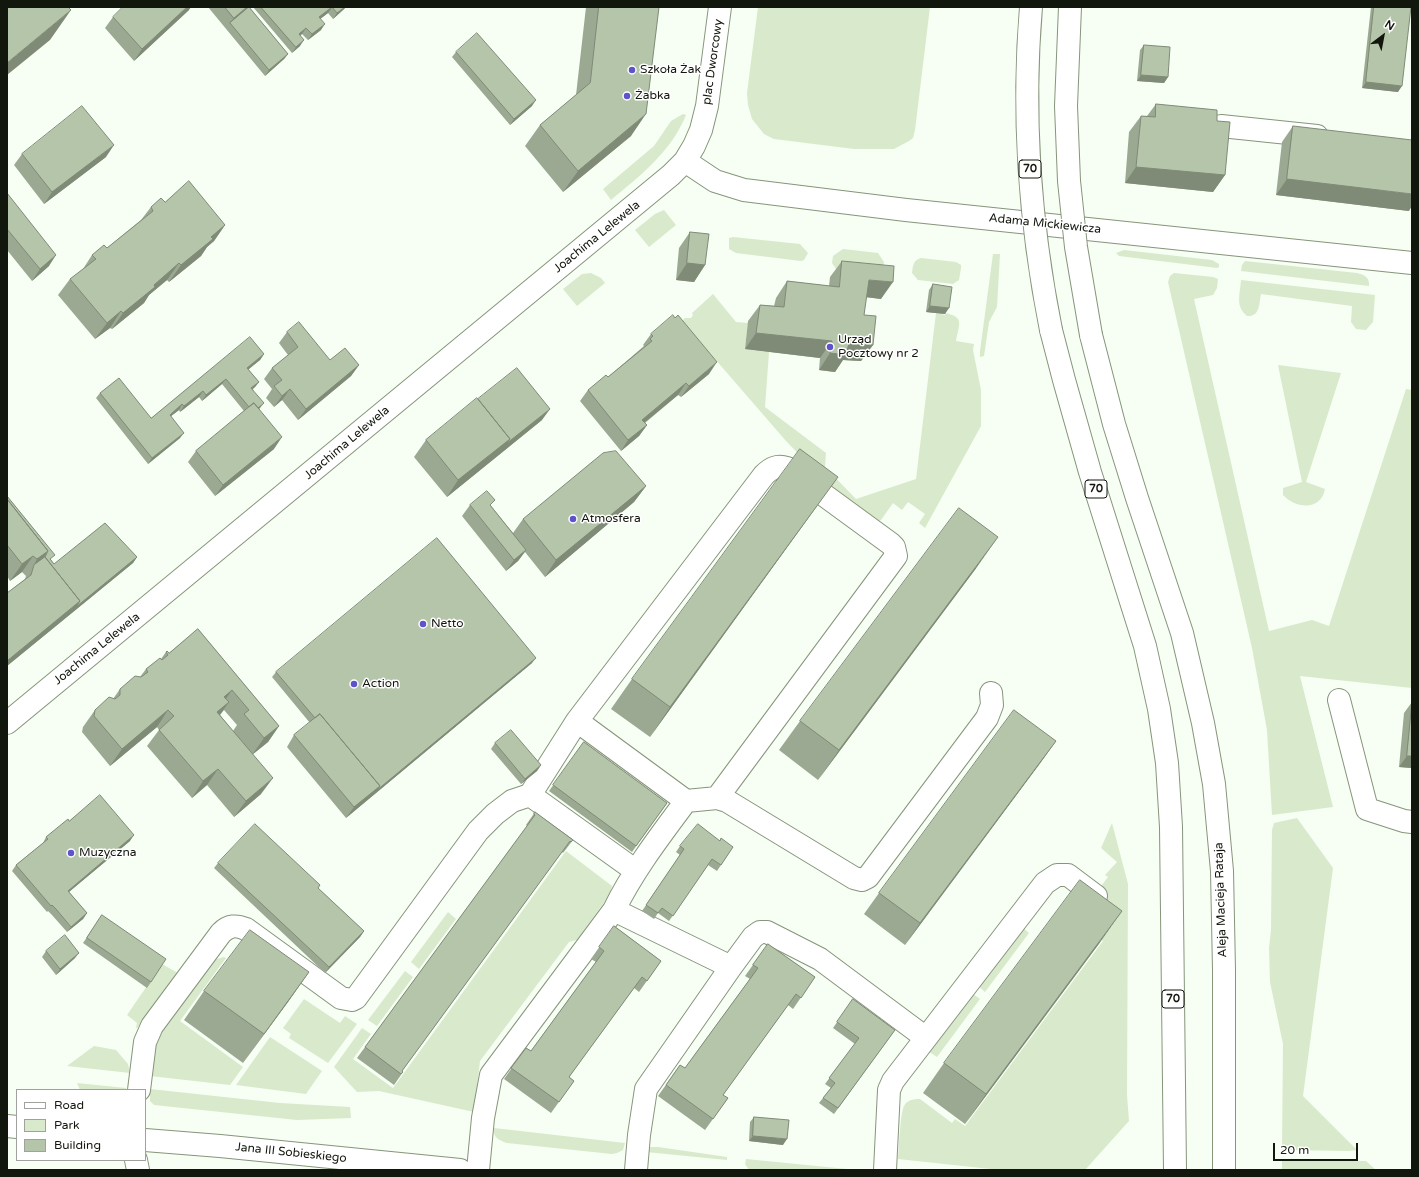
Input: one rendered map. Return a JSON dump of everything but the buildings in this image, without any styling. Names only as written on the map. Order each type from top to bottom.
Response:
[{"type":"main road","name":"plac Dworcowy","points":[[685,161],[702,130],[705,117],[720,7]]},
{"type":"main road","name":"70","points":[[1031,7],[1028,32],[1028,132],[1034,213],[1044,292],[1051,330],[1090,472],[1145,646],[1159,709],[1167,763],[1171,827],[1175,1170]]},
{"type":"main road","name":"Aleja Macieja Rataja","points":[[1070,7],[1066,106],[1070,181],[1076,247],[1091,335],[1114,424],[1182,633],[1203,723],[1212,777],[1222,870],[1224,970],[1224,1170]]},
{"type":"main road","points":[[1221,126],[1340,138]]},
{"type":"main road","name":"Adama Mickiewicza","points":[[685,161],[715,181],[744,190],[906,210],[1412,263]]},
{"type":"main road","name":"Joachima Lelewela","points":[[7,723],[655,190],[685,161]]},
{"type":"main road","points":[[138,1089],[143,1049],[152,1026],[226,928],[233,926],[246,929],[341,998],[352,1000],[356,998],[478,831],[495,814],[512,801],[530,795],[577,722],[764,475],[774,467],[780,466],[787,468],[891,544],[894,547],[896,556],[717,798]]},
{"type":"main road","points":[[577,722],[686,800],[717,798],[727,801],[854,878],[862,880],[865,879],[987,718],[992,705],[991,693]]},
{"type":"main road","points":[[1339,700],[1367,809],[1404,821],[1412,822]]},
{"type":"main road","points":[[530,795],[636,871]]},
{"type":"main road","points":[[478,1170],[483,1118],[492,1075],[614,910],[636,871],[686,800]]},
{"type":"main road","points":[[885,1170],[890,1090],[892,1081],[1045,883],[1057,875],[1068,875],[1096,896]]},
{"type":"main road","points":[[614,910],[731,967]]},
{"type":"main road","points":[[636,1170],[639,1135],[646,1088],[731,967],[753,937],[760,932],[767,932],[820,959],[926,1038]]},
{"type":"main road","name":"Jana III Sobieskiego","points":[[146,1140],[460,1170]]},
{"type":"green space","points":[[758,7],[930,7],[913,138],[894,149],[854,149],[774,139],[764,134],[752,119],[748,105],[747,93]]},
{"type":"green space","points":[[683,114],[686,115],[680,128],[664,152],[644,172],[611,200],[603,189],[654,146],[671,121]]},
{"type":"green space","points":[[664,210],[676,225],[649,247],[635,230],[655,214]]},
{"type":"green space","points":[[733,237],[800,244],[808,253],[804,260],[801,261],[736,253],[729,249],[729,238]]},
{"type":"green space","points":[[843,249],[878,253],[884,262],[883,268],[877,273],[836,269],[832,263],[833,256]]},
{"type":"green space","points":[[1124,250],[1212,260],[1219,264],[1219,267],[1217,268],[1119,256],[1116,253]]},
{"type":"green space","points":[[993,254],[1000,254],[997,307],[989,322],[984,356],[980,357],[980,351]]},
{"type":"green space","points":[[921,258],[956,262],[961,265],[959,280],[953,284],[918,280],[912,273],[912,270],[915,262]]},
{"type":"green space","points":[[1245,261],[1357,273],[1369,280],[1369,286],[1241,271],[1242,265]]},
{"type":"green space","points":[[591,273],[601,278],[605,283],[577,306],[563,289],[582,274]]},
{"type":"green space","points":[[1174,273],[1213,277],[1218,279],[1217,288],[1213,295],[1194,299],[1269,631],[1312,620],[1329,626],[1406,389],[1412,390],[1412,688],[1300,676],[1333,807],[1272,815],[1267,730],[1252,648],[1168,282],[1170,276]]},
{"type":"green space","points":[[1241,280],[1375,295],[1373,322],[1366,330],[1356,329],[1351,322],[1352,306],[1261,294],[1257,312],[1251,316],[1247,316],[1241,308],[1239,300]]},
{"type":"green space","points":[[713,294],[736,322],[748,323],[745,349],[769,352],[765,407],[826,453],[825,467],[856,499],[916,479],[936,313],[945,315],[945,313],[958,319],[959,326],[956,341],[974,344],[973,350],[981,390],[981,426],[925,528],[919,523],[925,514],[908,502],[902,510],[893,503],[881,520],[876,523],[843,500],[786,441],[682,321],[685,318],[691,318],[693,315],[692,313]]},
{"type":"green space","points":[[1278,365],[1341,373],[1306,482],[1325,489],[1323,496],[1319,501],[1307,506],[1294,503],[1283,495],[1283,488],[1302,482]]},
{"type":"green space","points":[[1297,818],[1333,868],[1303,1096],[1357,1150],[1282,1150],[1283,1044],[1270,982],[1269,948],[1271,930],[1272,830],[1274,823]]},
{"type":"green space","points":[[1112,823],[1128,884],[1127,1095],[1129,1121],[1085,1170],[1000,1170],[898,1159],[902,1116],[905,1104],[910,1100],[920,1099],[952,1123],[955,1119],[965,1126],[1103,941],[1076,919],[1108,877],[1105,875],[1117,862],[1101,848]]},
{"type":"green space","points":[[566,851],[612,886],[610,894],[577,940],[569,942],[480,1061],[474,1112],[379,1091],[357,1092],[334,1067],[362,1028],[371,1034],[353,1059],[393,1088]]},
{"type":"green space","points":[[448,912],[456,919],[419,969],[411,962]]},
{"type":"green space","points":[[1021,926],[1029,933],[985,992],[977,985]]},
{"type":"green space","points":[[224,957],[226,958],[180,1021],[243,1067],[230,1085],[150,1076],[154,1050],[161,1031],[213,960]]},
{"type":"green space","points":[[162,964],[178,973],[136,1028],[137,1023],[127,1015]]},
{"type":"green space","points":[[405,971],[413,977],[377,1026],[368,1020]]},
{"type":"green space","points":[[972,993],[980,999],[937,1057],[928,1051]]},
{"type":"green space","points":[[304,999],[340,1023],[345,1016],[357,1024],[328,1063],[289,1038],[291,1034],[283,1028]]},
{"type":"green space","points":[[270,1037],[322,1071],[306,1094],[236,1085]]},
{"type":"green space","points":[[94,1046],[116,1050],[128,1064],[130,1073],[67,1066]]},
{"type":"green space","points":[[77,1083],[126,1088],[126,1089],[80,1089]]},
{"type":"green space","points":[[150,1089],[280,1103],[350,1107],[351,1118],[297,1120],[154,1105],[150,1101]]},
{"type":"green space","points":[[494,1128],[625,1143],[623,1150],[612,1154],[507,1143],[499,1140],[495,1136]]},
{"type":"green space","points":[[646,1147],[658,1147],[727,1157],[727,1160],[646,1152]]},
{"type":"green space","points":[[746,1159],[857,1170],[749,1170],[745,1164]]},
{"type":"green space","points":[[1282,1160],[1366,1161],[1376,1170],[1282,1170]]},
{"type":"place","name":"Szkoła Żak","points":[[632,70]]},
{"type":"place","name":"Żabka","points":[[627,96]]},
{"type":"place","name":"Urząd Pocztowy nr 2","points":[[830,347]]},
{"type":"place","name":"Atmosfera","points":[[573,519]]},
{"type":"place","name":"Netto","points":[[423,624]]},
{"type":"place","name":"Action","points":[[354,684]]},
{"type":"place","name":"Muzyczna","points":[[71,853]]}]
